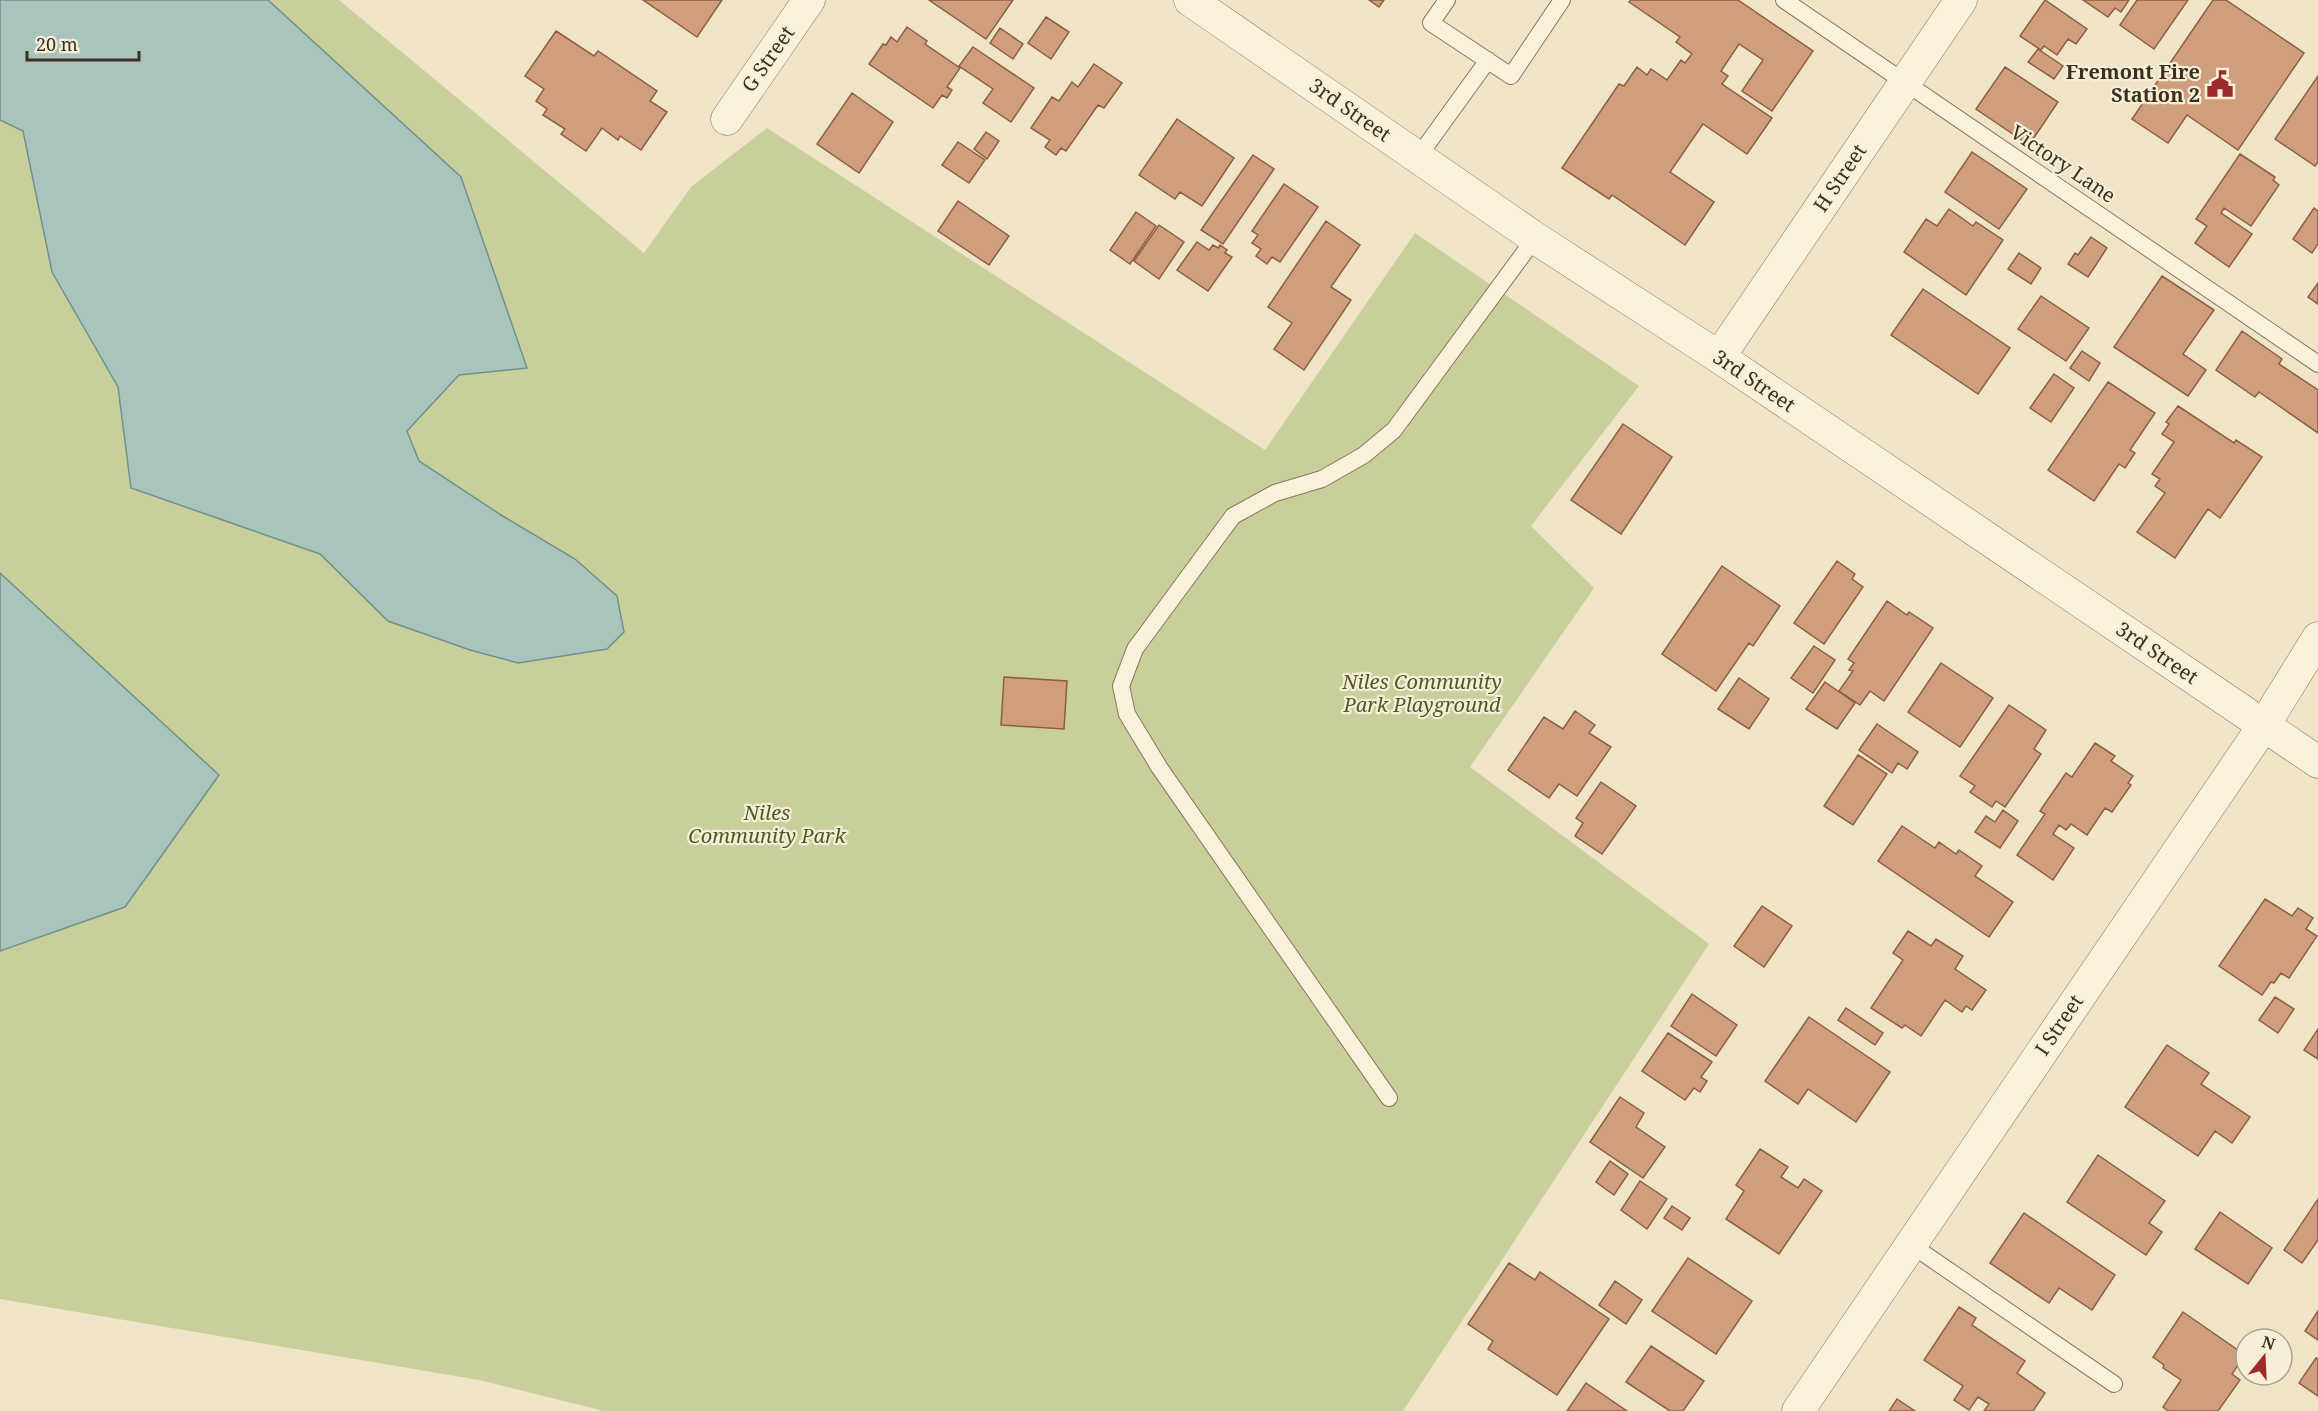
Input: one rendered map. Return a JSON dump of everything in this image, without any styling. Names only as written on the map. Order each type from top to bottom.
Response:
[{"type":"street","name":"G Street","points":[[727,119],[809,0]]},
{"type":"street","name":"3rd Street","points":[[1190,0],[1536,238],[1719,357],[2318,762]]},
{"type":"street","name":"H Street","points":[[1719,357],[1961,0]]},
{"type":"street","name":"I Street","points":[[1798,1411],[2264,725],[2318,638]]},
{"type":"lane","points":[[1447,0],[1431,23],[1511,76],[1562,0]]},
{"type":"lane","name":"Victory Lane","points":[[1784,0],[2318,364]]},
{"type":"lane","points":[[1418,157],[1488,60]]},
{"type":"lane","points":[[1389,1098],[1159,767],[1128,714],[1121,686],[1135,649],[1233,516],[1275,493],[1322,478],[1364,455],[1394,430],[1536,238]]},
{"type":"lane","points":[[1910,1244],[2114,1384]]},
{"type":"green space","name":"Niles Community Park","points":[[0,0],[339,0],[644,253],[691,187],[767,128],[1265,450],[1415,233],[1639,386],[1531,526],[1594,588],[1470,767],[1709,944],[1403,1411],[604,1411],[479,1380],[0,1299]]},
{"type":"water","points":[[0,0],[268,0],[461,177],[527,368],[459,375],[407,431],[419,461],[501,515],[575,559],[617,596],[624,632],[607,649],[518,663],[470,650],[388,621],[320,554],[131,488],[118,387],[52,272],[23,131],[0,120]]},
{"type":"water","points":[[0,573],[219,775],[125,907],[0,951]]},
{"type":"building","points":[[643,0],[722,0],[697,37]]},
{"type":"building","points":[[929,0],[1013,0],[986,39]]},
{"type":"building","points":[[1369,0],[1384,0],[1379,7]]},
{"type":"building","points":[[1631,0],[1738,0],[1813,51],[1772,111],[1742,91],[1763,60],[1739,44],[1721,71],[1728,76],[1722,84],[1772,118],[1747,154],[1703,124],[1670,172],[1714,202],[1685,245],[1612,195],[1609,199],[1562,168],[1619,84],[1624,86],[1637,67],[1647,75],[1651,69],[1667,80],[1681,60],[1685,63],[1692,54],[1676,42],[1680,37],[1629,2]]},
{"type":"building","points":[[2045,0],[2087,29],[2076,44],[2068,39],[2057,55],[2044,46],[2041,50],[2020,36]]},
{"type":"building","points":[[2083,0],[2129,0],[2121,12],[2115,8],[2108,17]]},
{"type":"building","points":[[2137,0],[2188,0],[2154,49],[2120,25]]},
{"type":"building","name":"Fremont Fire Station 2","points":[[2213,0],[2226,0],[2304,53],[2238,150],[2187,115],[2168,143],[2132,119]]},
{"type":"building","points":[[1046,17],[1069,32],[1051,59],[1028,43]]},
{"type":"building","points":[[907,27],[927,41],[925,44],[960,68],[947,87],[952,90],[947,98],[942,95],[933,108],[869,64],[883,44],[886,45],[891,37],[897,42]]},
{"type":"building","points":[[1000,28],[1023,44],[1013,59],[990,43]]},
{"type":"building","points":[[556,31],[594,56],[598,51],[657,91],[650,101],[667,112],[641,150],[620,136],[618,140],[602,128],[586,151],[561,134],[565,129],[543,115],[547,109],[536,101],[544,89],[525,76]]},
{"type":"building","points":[[973,47],[1034,88],[1011,122],[983,103],[993,89],[959,66]]},
{"type":"building","points":[[2038,49],[2063,66],[2054,79],[2028,62]]},
{"type":"building","points":[[1094,64],[1122,83],[1104,108],[1098,105],[1066,151],[1061,148],[1056,155],[1045,147],[1050,140],[1031,128],[1052,97],[1059,101],[1072,82],[1078,87]]},
{"type":"building","points":[[2005,67],[2058,102],[2029,145],[1976,109]]},
{"type":"building","points":[[2318,76],[2318,162],[2315,166],[2275,139]]},
{"type":"building","points":[[852,93],[893,122],[859,173],[817,144]]},
{"type":"building","points":[[1177,119],[1234,158],[1202,206],[1180,192],[1175,199],[1139,175]]},
{"type":"building","points":[[986,132],[999,141],[987,159],[974,149]]},
{"type":"building","points":[[958,142],[985,160],[969,183],[942,165]]},
{"type":"building","points":[[1972,152],[2027,189],[1999,229],[1945,192]]},
{"type":"building","points":[[2240,154],[2275,177],[2273,180],[2279,185],[2251,226],[2224,208],[2221,213],[2252,234],[2229,267],[2195,243],[2207,226],[2196,219]]},
{"type":"building","points":[[1253,155],[1274,169],[1223,244],[1201,230]]},
{"type":"building","points":[[1284,184],[1318,207],[1280,262],[1272,257],[1267,264],[1256,256],[1261,249],[1252,243],[1258,235],[1252,231]]},
{"type":"building","points":[[958,201],[1009,236],[989,265],[938,231]]},
{"type":"building","points":[[2314,208],[2318,211],[2318,244],[2312,253],[2293,239]]},
{"type":"building","points":[[1949,209],[1973,226],[1976,222],[2003,240],[1966,295],[1904,252],[1926,219],[1937,226]]},
{"type":"building","points":[[1136,212],[1156,226],[1130,264],[1110,250]]},
{"type":"building","points":[[1326,221],[1360,245],[1331,287],[1351,300],[1304,370],[1274,349],[1292,323],[1268,307]]},
{"type":"building","points":[[1159,225],[1184,242],[1159,279],[1134,261]]},
{"type":"building","points":[[2091,237],[2107,248],[2088,277],[2068,264],[2075,253],[2078,255]]},
{"type":"building","points":[[1197,242],[1209,250],[1213,245],[1218,248],[1220,245],[1227,250],[1225,253],[1232,257],[1208,291],[1177,270]]},
{"type":"building","points":[[2019,253],[2041,268],[2031,284],[2008,269]]},
{"type":"building","points":[[2162,276],[2214,310],[2183,354],[2206,370],[2188,396],[2114,347]]},
{"type":"building","points":[[2318,283],[2318,304],[2308,297]]},
{"type":"building","points":[[1923,289],[2010,348],[1978,394],[1891,335]]},
{"type":"building","points":[[2041,296],[2089,328],[2066,361],[2018,329]]},
{"type":"building","points":[[2242,331],[2282,359],[2279,364],[2318,390],[2318,433],[2259,392],[2255,397],[2216,370]]},
{"type":"building","points":[[2082,351],[2100,363],[2089,381],[2070,368]]},
{"type":"building","points":[[2054,374],[2074,388],[2051,422],[2030,408]]},
{"type":"building","points":[[2108,382],[2155,413],[2130,450],[2135,453],[2125,468],[2119,464],[2094,501],[2048,470]]},
{"type":"building","points":[[2178,406],[2234,443],[2236,440],[2262,457],[2220,518],[2208,509],[2175,558],[2137,532],[2165,493],[2155,486],[2160,479],[2152,474],[2174,442],[2162,434],[2169,424],[2166,422]]},
{"type":"building","points":[[1623,424],[1672,457],[1621,534],[1571,500]]},
{"type":"building","points":[[1837,561],[1855,574],[1852,579],[1863,587],[1824,644],[1794,623]]},
{"type":"building","points":[[1722,566],[1780,606],[1753,646],[1749,643],[1716,691],[1662,654]]},
{"type":"building","points":[[1887,601],[1907,615],[1909,612],[1933,628],[1884,701],[1870,691],[1860,705],[1839,691],[1853,671],[1849,670],[1854,663],[1848,659]]},
{"type":"building","points":[[1814,646],[1835,660],[1813,693],[1791,678]]},
{"type":"building","points":[[1941,663],[1993,698],[1960,747],[1908,712]]},
{"type":"building","points":[[1004,677],[1067,681],[1064,729],[1001,725]]},
{"type":"building","points":[[1739,678],[1769,699],[1749,729],[1718,709]]},
{"type":"building","points":[[1825,682],[1855,703],[1837,729],[1806,709]]},
{"type":"building","points":[[2009,705],[2046,730],[2034,749],[2041,754],[2005,807],[1996,801],[1992,807],[1970,792],[1975,786],[1960,776]]},
{"type":"building","points":[[1575,711],[1595,725],[1589,733],[1611,747],[1577,796],[1559,784],[1549,798],[1508,770],[1544,717],[1563,729]]},
{"type":"building","points":[[1877,724],[1918,752],[1907,769],[1898,763],[1892,773],[1859,750]]},
{"type":"building","points":[[2095,743],[2115,756],[2111,761],[2133,776],[2128,783],[2131,785],[2112,812],[2105,808],[2087,835],[2071,824],[2066,830],[2059,825],[2053,834],[2074,848],[2053,880],[2017,855],[2045,814],[2040,811],[2066,773],[2072,777]]},
{"type":"building","points":[[1858,755],[1887,774],[1853,825],[1824,806]]},
{"type":"building","points":[[1601,782],[1636,806],[1602,854],[1575,836],[1583,823],[1576,818]]},
{"type":"building","points":[[2003,810],[2018,821],[2000,848],[1975,832],[1986,816],[1995,822]]},
{"type":"building","points":[[1902,826],[1935,848],[1939,842],[1956,854],[1959,850],[1982,866],[1975,876],[2013,902],[1989,937],[1878,861]]},
{"type":"building","points":[[2265,899],[2292,916],[2298,908],[2313,918],[2306,929],[2317,936],[2289,978],[2281,973],[2262,995],[2219,966]]},
{"type":"building","points":[[1762,906],[1792,926],[1764,967],[1734,946]]},
{"type":"building","points":[[1908,931],[1931,946],[1936,939],[1963,956],[1955,969],[1986,990],[1972,1010],[1966,1006],[1962,1012],[1945,1000],[1921,1036],[1905,1025],[1902,1028],[1871,1008],[1903,960],[1893,953]]},
{"type":"building","points":[[1692,994],[1737,1025],[1716,1056],[1671,1026]]},
{"type":"building","points":[[2275,997],[2294,1009],[2278,1033],[2259,1020]]},
{"type":"building","points":[[1846,1008],[1883,1033],[1875,1045],[1838,1020]]},
{"type":"building","points":[[1809,1017],[1890,1072],[1856,1122],[1808,1089],[1798,1104],[1765,1081]]},
{"type":"building","points":[[2318,1029],[2318,1059],[2304,1050]]},
{"type":"building","points":[[1668,1033],[1712,1062],[1701,1077],[1707,1081],[1700,1092],[1694,1088],[1685,1100],[1642,1071]]},
{"type":"building","points":[[2167,1045],[2209,1073],[2201,1084],[2250,1117],[2232,1143],[2215,1131],[2198,1156],[2125,1107]]},
{"type":"building","points":[[1620,1097],[1644,1113],[1636,1127],[1665,1147],[1643,1178],[1590,1142]]},
{"type":"building","points":[[1760,1149],[1788,1167],[1781,1177],[1798,1188],[1804,1179],[1822,1191],[1779,1254],[1726,1219],[1744,1191],[1736,1185]]},
{"type":"building","points":[[2098,1155],[2165,1201],[2149,1223],[2162,1232],[2146,1255],[2067,1202]]},
{"type":"building","points":[[1610,1161],[1628,1174],[1614,1195],[1596,1182]]},
{"type":"building","points":[[1640,1181],[1667,1199],[1647,1229],[1621,1210]]},
{"type":"building","points":[[2318,1199],[2318,1240],[2302,1263],[2284,1250]]},
{"type":"building","points":[[1672,1206],[1690,1218],[1682,1230],[1664,1218]]},
{"type":"building","points":[[2220,1212],[2272,1248],[2248,1284],[2195,1249]]},
{"type":"building","points":[[2024,1213],[2115,1275],[2092,1310],[2059,1288],[2049,1303],[1990,1263]]},
{"type":"building","points":[[1688,1258],[1752,1301],[1716,1354],[1652,1311]]},
{"type":"building","points":[[1509,1263],[1535,1280],[1540,1272],[1609,1319],[1557,1395],[1488,1349],[1493,1341],[1468,1324]]},
{"type":"building","points":[[1615,1281],[1642,1300],[1626,1324],[1599,1305]]},
{"type":"building","points":[[1959,1307],[1976,1318],[1972,1325],[2025,1361],[2017,1373],[2045,1393],[2033,1411],[1984,1411],[1989,1404],[1978,1397],[1969,1410],[1954,1400],[1963,1386],[1924,1360]]},
{"type":"building","points":[[2318,1311],[2318,1340],[2305,1331]]},
{"type":"building","points":[[2183,1312],[2234,1347],[2232,1374],[2235,1387],[2218,1411],[2168,1411],[2163,1407],[2181,1380],[2163,1368],[2164,1365],[2153,1357]]},
{"type":"building","points":[[1651,1346],[1704,1381],[1683,1411],[1670,1411],[1626,1382]]},
{"type":"building","points":[[2316,1358],[2318,1359],[2318,1396],[2299,1383]]},
{"type":"building","points":[[1586,1383],[1627,1411],[1567,1411]]},
{"type":"building","points":[[1897,1399],[1915,1411],[1889,1411]]},
{"type":"place","name":"Fremont Fire Station 2","points":[[2220,84]]},
{"type":"park label","name":"Niles Community Park Playground","points":[[1422,694]]}]
